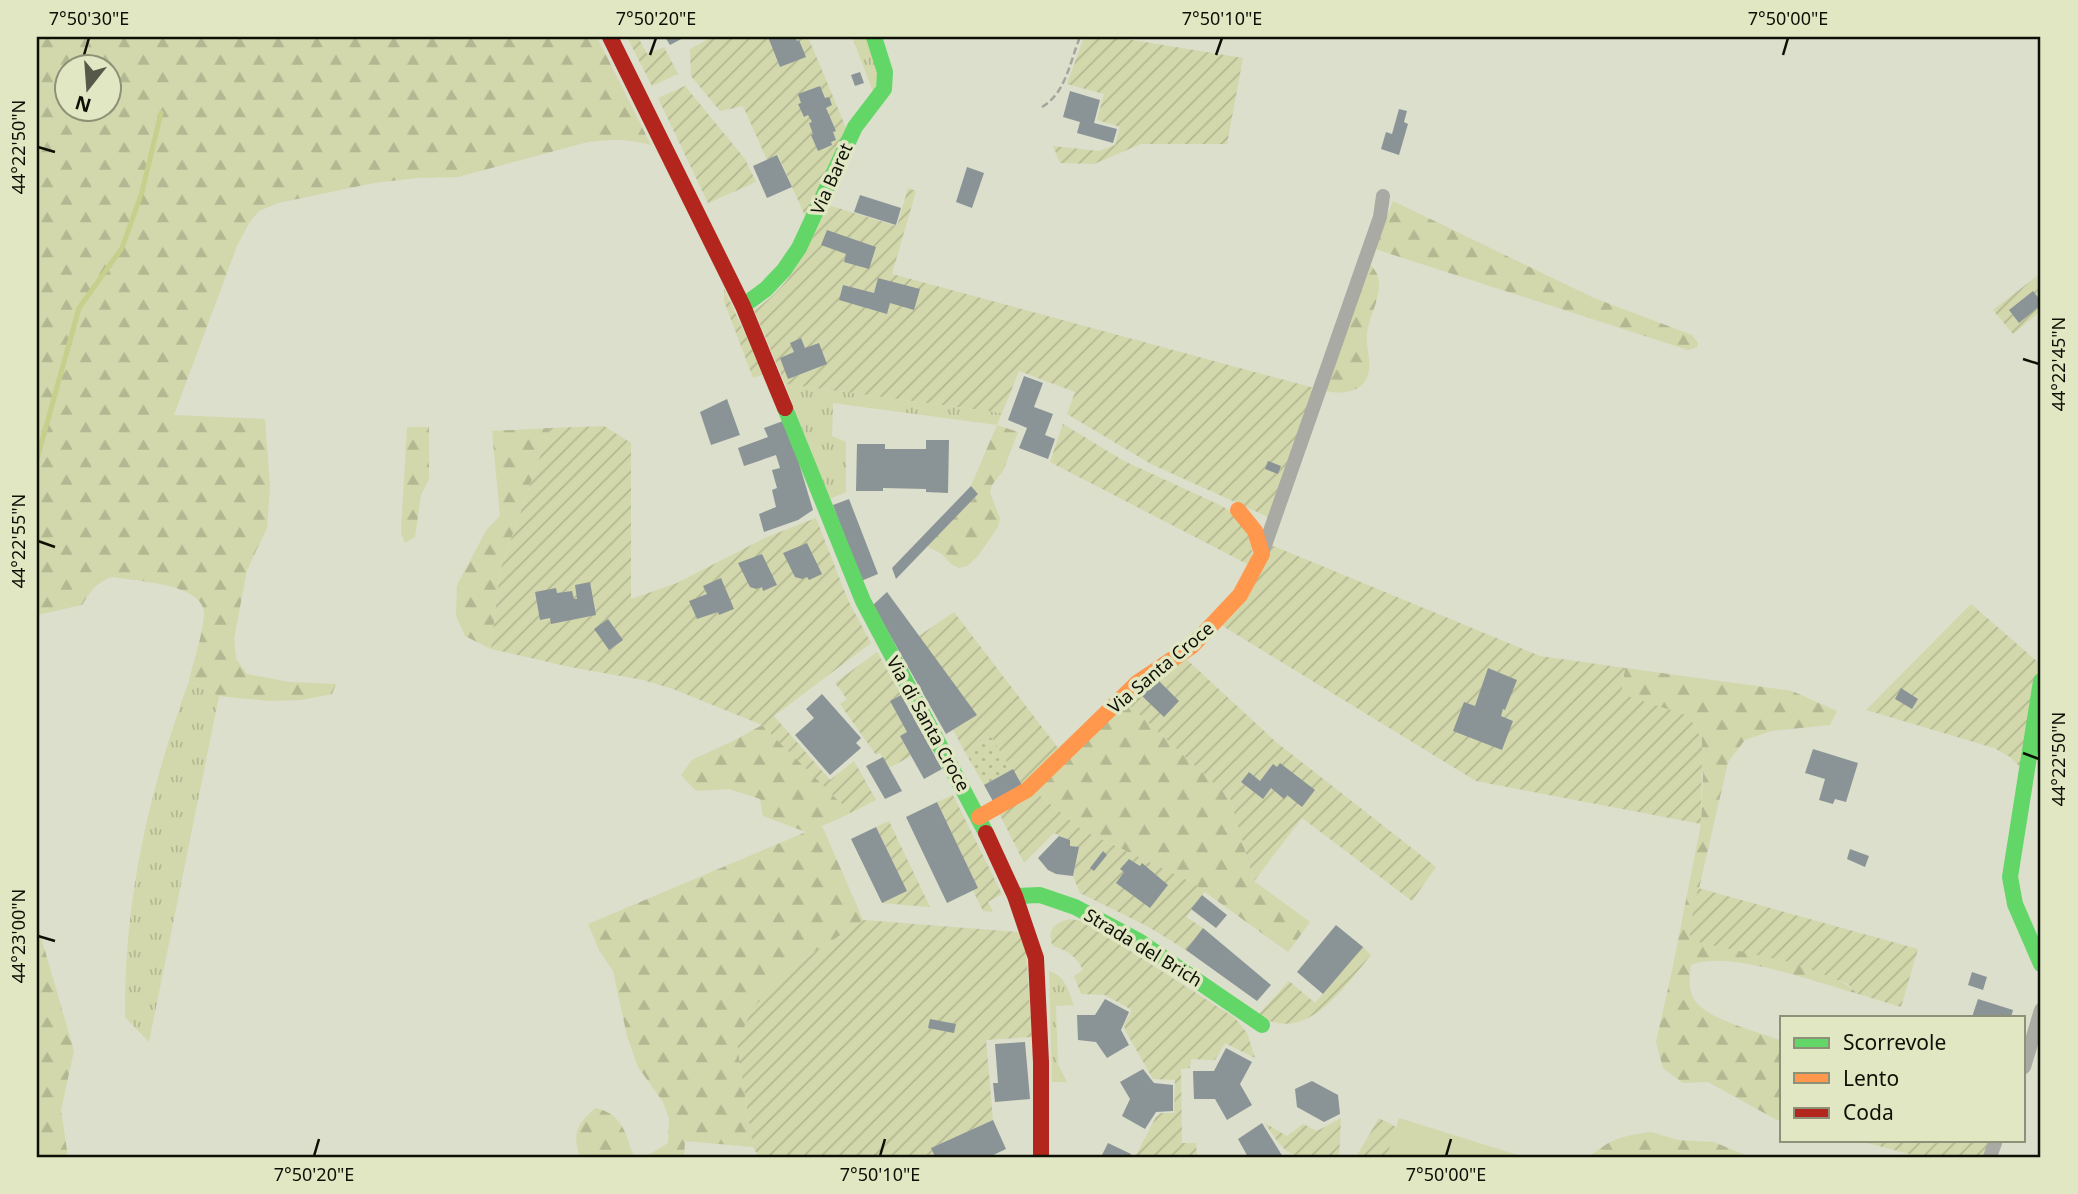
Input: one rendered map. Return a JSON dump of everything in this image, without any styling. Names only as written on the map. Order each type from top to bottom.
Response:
[{"type":"street","name":"Via di Santa Croce","points":[[610,37],[743,306],[858,589],[979,817],[1015,896],[1036,958],[1041,1062],[1041,1157]]},
{"type":"street","name":"Via Baret","points":[[743,306],[771,287],[798,252],[853,130],[885,87],[884,72],[874,37]]},
{"type":"street","name":"Via Santa Croce","points":[[979,817],[1027,790],[1137,683],[1192,646],[1240,595],[1262,554],[1380,217],[1384,196]]},
{"type":"street","points":[[1238,510],[1257,536],[1262,554]]},
{"type":"street","points":[[2041,681],[2010,877],[2016,910],[2041,964]]},
{"type":"street","name":"Strada del Brich","points":[[1015,896],[1040,895],[1075,907],[1149,947],[1262,1026]]},
{"type":"street","points":[[2025,1064],[2041,1010]]},
{"type":"path","points":[[1042,107],[1059,91],[1080,37]]},
{"type":"green space","points":[[37,37],[597,37],[651,145],[620,140],[588,142],[458,177],[374,183],[278,203],[259,211],[237,246],[174,415],[265,419],[270,486],[267,528],[247,570],[234,639],[236,659],[247,674],[289,682],[336,684],[332,694],[301,700],[270,701],[219,696],[189,681],[201,636],[204,611],[200,602],[191,594],[179,589],[112,577],[98,585],[82,605],[37,615]]},
{"type":"green space","points":[[627,37],[638,37],[647,54],[664,47],[678,74],[652,86]]},
{"type":"green space","points":[[712,37],[808,37],[847,130],[806,218],[778,155],[767,160],[743,106],[720,111],[691,76],[690,49]]},
{"type":"green space","points":[[852,37],[870,37],[879,68],[874,94]]},
{"type":"green space","points":[[1084,37],[1114,37],[1243,58],[1227,144],[1141,144],[1094,164],[1060,163],[1053,146],[1099,151],[1115,145],[1120,127],[1097,120],[1104,94],[1067,84]]},
{"type":"green space","points":[[685,86],[745,159],[756,182],[708,203],[658,98]]},
{"type":"green space","points":[[908,188],[916,191],[892,274],[1314,388],[1268,517],[1151,464],[1067,414],[1075,392],[1019,371],[1002,413],[785,384],[754,310],[790,277],[807,250],[828,205],[897,226]]},
{"type":"green space","points":[[1393,201],[1594,298],[1692,335],[1698,343],[1697,347],[1688,350],[1375,249]]},
{"type":"green space","points":[[1370,263],[1377,275],[1379,292],[1367,335],[1368,376],[1360,387],[1354,390],[1324,391]]},
{"type":"green space","points":[[2041,273],[2041,311],[2013,334],[1993,310]]},
{"type":"green space","points":[[724,289],[764,374],[753,378],[724,301]]},
{"type":"green space","points":[[785,384],[1002,413],[997,425],[833,403],[832,436],[846,442],[846,492],[830,499]]},
{"type":"green space","points":[[1063,424],[1124,461],[1232,513],[1248,531],[1253,567],[1050,462]]},
{"type":"green space","points":[[997,425],[1018,432],[1003,471],[992,485],[990,493],[1000,518],[998,527],[978,556],[967,566],[959,568],[927,546],[978,494],[971,486]]},
{"type":"green space","points":[[604,426],[631,443],[631,599],[677,583],[767,537],[816,518],[848,600],[871,643],[774,716],[830,780],[854,761],[876,800],[851,813],[762,725],[673,689],[643,680],[491,649],[500,571],[550,428]]},
{"type":"green space","points":[[407,427],[429,427],[429,479],[421,495],[415,537],[405,543],[401,533]]},
{"type":"green space","points":[[550,428],[500,571],[491,649],[465,636],[456,616],[457,585],[487,529],[500,516],[492,431]]},
{"type":"green space","points":[[1271,545],[1540,656],[1625,668],[1621,694],[1689,716],[1702,740],[1701,824],[1476,781],[1221,625]]},
{"type":"green space","points":[[1971,604],[2039,663],[2023,770],[2010,757],[1994,748],[1866,710]]},
{"type":"green space","points":[[954,612],[1058,748],[1023,787],[991,737],[965,752],[953,730],[919,636]]},
{"type":"green space","points":[[877,652],[901,695],[890,701],[907,732],[900,736],[911,756],[889,768],[880,753],[876,755],[840,704],[847,699],[835,683]]},
{"type":"green space","points":[[1185,658],[1276,742],[1436,867],[1412,901],[1302,818],[1254,881],[1230,798],[1125,701]]},
{"type":"green space","points":[[1625,668],[1792,691],[1837,711],[1830,725],[1771,731],[1745,740],[1728,762],[1689,932],[1698,942],[1805,966],[1844,983],[1858,994],[1750,964],[1707,961],[1691,965],[1690,989],[1703,1009],[1736,1025],[1780,1040],[1780,1120],[1708,1082],[1683,1083],[1663,1068],[1656,1042],[1701,824],[1703,773],[1621,694]]},
{"type":"green space","points":[[189,681],[219,696],[149,1042],[125,1017],[129,930],[134,888],[151,805]]},
{"type":"green space","points":[[1125,701],[1230,798],[1254,881],[1310,922],[1288,952],[1191,882],[1082,830],[1034,791]]},
{"type":"green space","points":[[762,725],[851,813],[822,826],[863,920],[781,975],[737,1043],[753,1147],[685,1141],[684,1157],[640,1157],[668,1143],[669,1118],[663,1102],[638,1067],[627,1036],[613,971],[599,950],[588,924],[806,832],[763,816],[760,799],[729,789],[696,791],[681,775],[692,760]]},
{"type":"green space","points":[[991,737],[1013,769],[984,785],[965,752]]},
{"type":"green space","points":[[1034,791],[1082,830],[1205,891],[1186,917],[1203,928],[1186,950],[1147,926],[1080,893],[1073,876],[1079,848],[1070,846],[1070,840],[1054,833],[1024,863],[998,811]]},
{"type":"green space","points":[[953,795],[1002,894],[988,902],[993,912],[983,911],[973,891],[978,888],[937,802]]},
{"type":"green space","points":[[889,821],[930,907],[882,903],[907,891],[876,827]]},
{"type":"green space","points":[[1698,888],[1918,949],[1901,1007],[1858,994],[1848,984],[1794,963],[1698,942],[1691,938],[1689,932]]},
{"type":"green space","points":[[1070,919],[1085,922],[1235,1018],[1247,1033],[1255,1058],[1225,1043],[1215,1060],[1191,1059],[1190,1068],[1181,1069],[1182,1143],[1196,1143],[1197,1157],[1135,1157],[1156,1117],[1161,1113],[1174,1113],[1175,1080],[1153,1079],[1125,1030],[1124,1025],[1132,1010],[1105,995],[1081,994],[1074,976],[1083,970],[1081,965],[1071,955],[1053,946],[1051,940],[1053,928]]},
{"type":"green space","points":[[863,920],[1019,932],[1026,949],[1032,1037],[986,1040],[993,1120],[931,1148],[935,1157],[759,1157],[753,1147],[737,1043],[752,1010],[781,975]]},
{"type":"green space","points":[[37,923],[74,1051],[61,1110],[68,1157],[37,1157]]},
{"type":"green space","points":[[1363,947],[1371,955],[1322,1009],[1308,1018],[1292,1023],[1276,1023],[1258,1015],[1289,981],[1315,1003]]},
{"type":"green space","points":[[1049,971],[1063,980],[1074,1005],[1056,1006],[1058,1064],[1067,1082],[1052,1082]]},
{"type":"green space","points":[[595,1108],[612,1115],[622,1126],[634,1157],[580,1157],[576,1135],[584,1119]]},
{"type":"green space","points":[[1341,1118],[1339,1157],[1294,1155],[1281,1145],[1265,1123],[1287,1136],[1303,1124],[1317,1131]]},
{"type":"green space","points":[[1379,1118],[1396,1127],[1387,1157],[1356,1157]]},
{"type":"green space","points":[[1399,1118],[1524,1157],[1387,1157]]},
{"type":"green space","points":[[1651,1132],[1678,1140],[1714,1142],[1750,1157],[1589,1157],[1618,1139]]},
{"type":"green space","points":[[1864,1142],[1990,1142],[1984,1157],[1920,1157]]},
{"type":"building","points":[[665,37],[685,37],[670,45]]},
{"type":"building","points":[[768,37],[795,37],[806,57],[780,67]]},
{"type":"building","points":[[860,72],[864,83],[855,86],[851,75]]},
{"type":"building","points":[[820,86],[825,98],[829,97],[832,105],[826,108],[836,131],[833,132],[836,140],[831,142],[832,145],[818,151],[811,135],[813,134],[809,123],[812,122],[808,115],[804,117],[798,104],[801,103],[798,94]]},
{"type":"building","points":[[1070,91],[1100,100],[1094,123],[1117,129],[1113,143],[1077,133],[1080,122],[1063,117]]},
{"type":"building","points":[[1399,109],[1407,111],[1404,122],[1408,124],[1399,155],[1381,149],[1386,132],[1392,134]]},
{"type":"building","points":[[777,155],[792,187],[767,198],[753,166]]},
{"type":"building","points":[[967,167],[984,173],[972,208],[956,202]]},
{"type":"building","points":[[860,195],[901,208],[896,225],[854,212]]},
{"type":"building","points":[[827,230],[876,247],[869,269],[844,262],[846,254],[821,245]]},
{"type":"building","points":[[878,278],[920,289],[914,310],[890,303],[887,314],[839,300],[843,285],[874,293]]},
{"type":"building","points":[[2033,291],[2041,305],[2019,323],[2009,310]]},
{"type":"building","points":[[801,338],[805,348],[819,343],[827,364],[788,379],[780,358],[794,352],[790,343]]},
{"type":"building","points":[[1024,376],[1043,383],[1034,407],[1053,414],[1045,435],[1055,439],[1048,459],[1019,448],[1027,428],[1008,420]]},
{"type":"building","points":[[727,399],[740,435],[711,445],[700,412]]},
{"type":"building","points":[[783,421],[813,510],[798,520],[764,532],[759,514],[776,507],[772,490],[777,488],[772,470],[780,468],[776,455],[744,466],[738,448],[768,437],[764,428]]},
{"type":"building","points":[[926,440],[949,440],[948,493],[926,492],[926,489],[883,488],[883,491],[856,491],[857,444],[885,444],[885,449],[926,449]]},
{"type":"building","points":[[1268,461],[1281,466],[1278,474],[1265,469]]},
{"type":"building","points":[[971,486],[978,494],[896,579],[892,568]]},
{"type":"building","points":[[849,499],[878,574],[861,581],[833,505]]},
{"type":"building","points":[[807,543],[822,574],[809,580],[807,577],[795,577],[783,553]]},
{"type":"building","points":[[762,554],[777,585],[763,591],[762,587],[750,587],[738,563]]},
{"type":"building","points":[[721,578],[734,609],[697,619],[689,601],[707,594],[703,586]]},
{"type":"building","points":[[590,582],[596,615],[551,624],[550,618],[540,620],[535,592],[556,588],[557,593],[572,591],[574,599],[577,599],[575,585]]},
{"type":"building","points":[[887,592],[977,715],[946,734],[873,605]]},
{"type":"building","points":[[608,619],[623,640],[609,650],[594,629]]},
{"type":"building","points":[[1488,668],[1517,680],[1501,716],[1513,721],[1502,750],[1453,731],[1464,702],[1475,706]]},
{"type":"building","points":[[1157,679],[1179,701],[1164,717],[1141,695]]},
{"type":"building","points":[[1901,688],[1918,699],[1912,709],[1895,699]]},
{"type":"building","points":[[822,694],[861,738],[856,743],[861,748],[830,775],[795,735],[814,718],[806,709]]},
{"type":"building","points":[[901,695],[942,769],[924,779],[900,736],[907,732],[890,701]]},
{"type":"building","points":[[1813,749],[1858,763],[1846,802],[1835,799],[1833,804],[1819,800],[1825,779],[1805,773]]},
{"type":"building","points":[[883,757],[902,791],[885,799],[866,766]]},
{"type":"building","points":[[1280,763],[1315,790],[1302,807],[1287,795],[1284,799],[1271,788],[1263,799],[1241,782],[1249,772],[1260,781],[1273,764],[1277,767]]},
{"type":"building","points":[[1013,769],[1023,787],[994,803],[984,785]]},
{"type":"building","points":[[937,802],[978,888],[947,903],[906,817]]},
{"type":"building","points":[[876,827],[907,891],[882,903],[851,839]]},
{"type":"building","points":[[1059,836],[1070,840],[1070,846],[1079,847],[1073,876],[1048,870],[1038,858]]},
{"type":"building","points":[[1850,849],[1869,856],[1865,867],[1847,859]]},
{"type":"building","points":[[1103,851],[1107,855],[1094,871],[1090,868]]},
{"type":"building","points":[[1129,859],[1140,866],[1142,863],[1168,885],[1150,908],[1116,883],[1124,872],[1120,869]]},
{"type":"building","points":[[1202,895],[1227,915],[1216,928],[1191,909]]},
{"type":"building","points":[[1336,925],[1363,947],[1323,994],[1297,972]]},
{"type":"building","points":[[1203,928],[1271,985],[1257,1001],[1186,950]]},
{"type":"building","points":[[1972,972],[1987,977],[1983,990],[1968,985]]},
{"type":"building","points":[[1105,999],[1129,1012],[1121,1030],[1129,1045],[1107,1058],[1096,1042],[1078,1040],[1077,1015],[1095,1015]]},
{"type":"building","points":[[1978,999],[2013,1010],[2011,1016],[1972,1016]]},
{"type":"building","points":[[930,1019],[956,1024],[954,1033],[928,1028]]},
{"type":"building","points":[[1025,1042],[1030,1099],[995,1102],[993,1083],[998,1083],[995,1044]]},
{"type":"building","points":[[1226,1048],[1252,1062],[1240,1084],[1252,1105],[1227,1120],[1215,1099],[1194,1099],[1193,1071],[1214,1071]]},
{"type":"building","points":[[1143,1069],[1154,1083],[1173,1085],[1173,1111],[1156,1112],[1145,1129],[1122,1116],[1130,1099],[1120,1082]]},
{"type":"building","points":[[1312,1081],[1338,1095],[1340,1114],[1324,1122],[1297,1107],[1295,1089]]},
{"type":"building","points":[[993,1120],[1006,1149],[989,1157],[935,1157],[931,1148]]},
{"type":"building","points":[[1262,1123],[1283,1157],[1248,1157],[1238,1139]]},
{"type":"building","points":[[1108,1143],[1131,1154],[1130,1157],[1101,1157]]},
{"type":"waterway","points":[[37,459],[79,308],[122,248],[142,192],[161,113]]},
{"type":"traffic: fast","points":[[743,306],[766,289],[784,270],[799,248],[855,127],[884,89],[885,72],[874,37]]},
{"type":"traffic: fast","points":[[785,408],[863,601],[986,833]]},
{"type":"traffic: fast","points":[[2041,681],[2010,877],[2015,904],[2041,964]]},
{"type":"traffic: fast","points":[[1015,896],[1040,895],[1075,907],[1139,941],[1262,1025]]},
{"type":"traffic: slow","points":[[979,817],[1027,790],[1137,683],[1192,646],[1240,595],[1262,554],[1255,531],[1238,510]]},
{"type":"traffic: jam","points":[[610,37],[743,306],[785,408]]},
{"type":"traffic: jam","points":[[986,833],[1015,896],[1036,958],[1041,1062],[1041,1157]]}]
